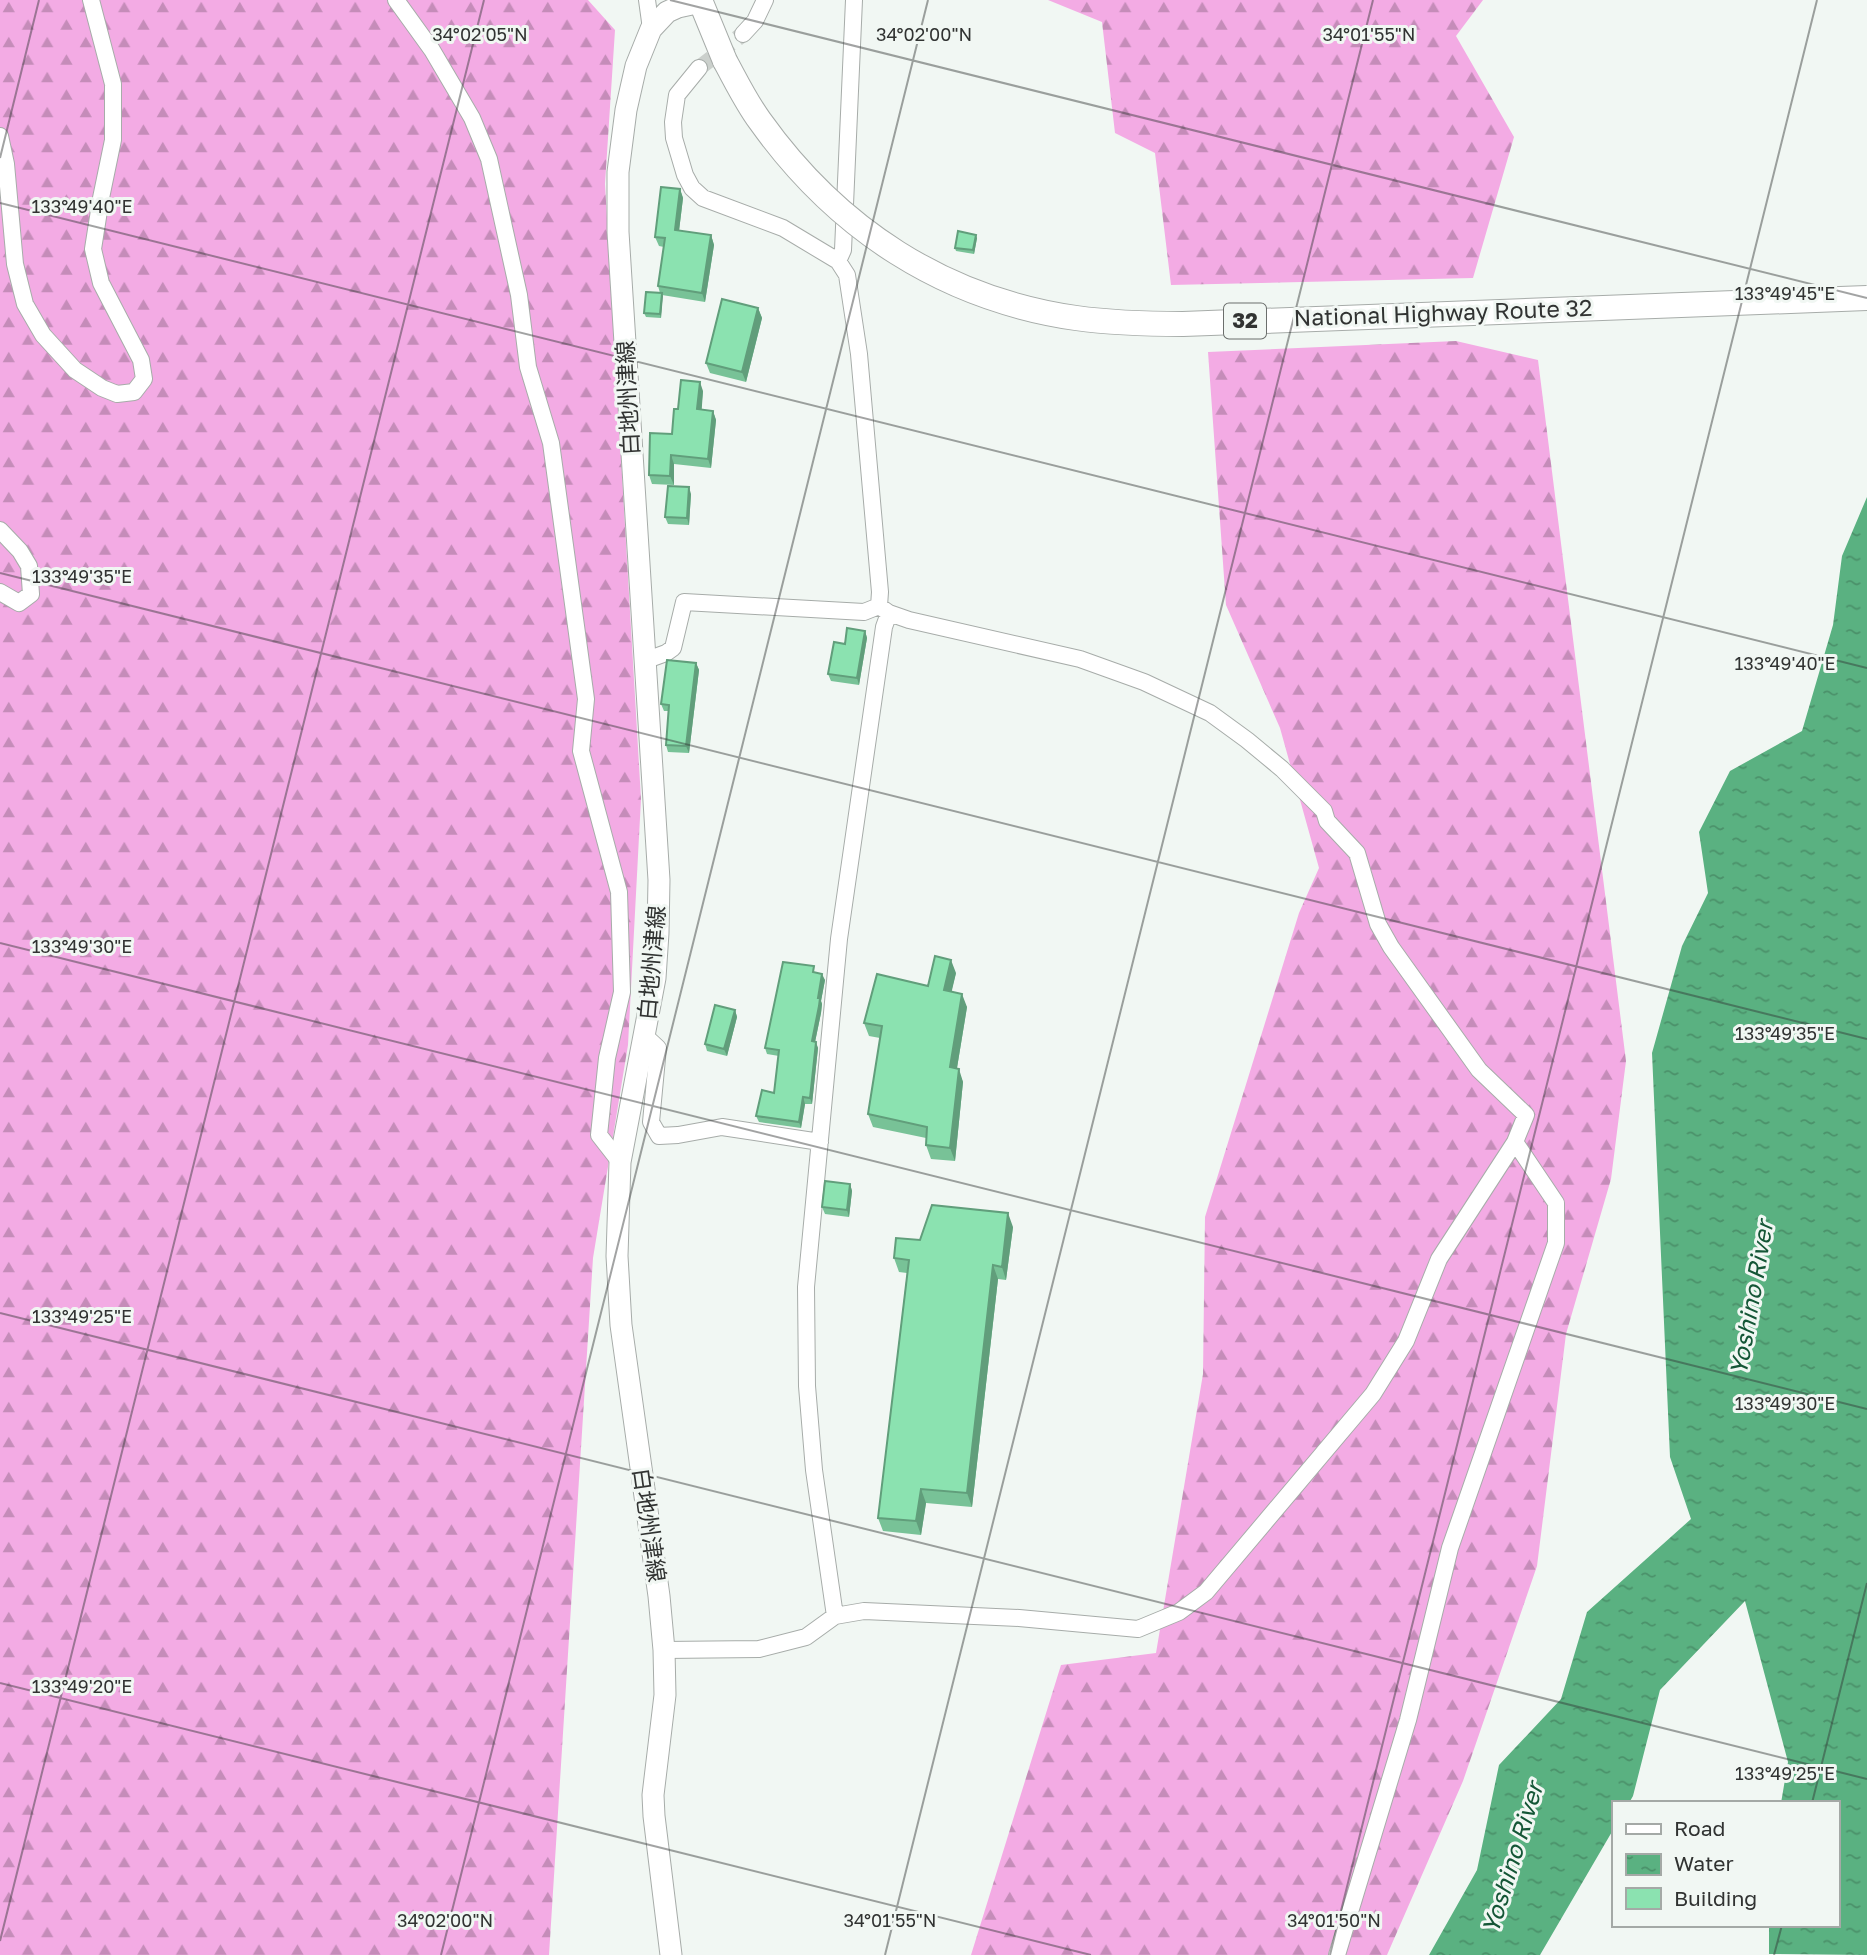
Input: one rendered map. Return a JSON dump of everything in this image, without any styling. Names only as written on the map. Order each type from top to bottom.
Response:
[{"type":"highway","name":"National Highway Route 32","points":[[701,1],[725,61],[765,128],[805,177],[848,218],[877,241],[912,263],[954,284],[1034,310],[1121,323],[1183,324],[1867,298]]},
{"type":"main road","name":"白地州津線","points":[[671,1955],[654,1805],[665,1695],[664,1650],[659,1596],[621,1325],[617,1256],[621,1162],[655,978],[659,880],[618,232],[618,172],[626,110],[636,66],[651,29],[667,12],[701,1]]},
{"type":"street","points":[[0,136],[6,164],[15,264],[25,304],[43,335],[75,370],[102,388],[117,394],[134,392],[144,379],[141,360],[101,283],[93,249],[100,198],[113,140],[113,84],[91,0]]},
{"type":"street","points":[[396,0],[432,50],[472,118],[489,159],[519,295],[528,367],[551,443],[586,699],[580,751],[619,892],[622,992],[607,1058],[599,1135],[621,1162]]},
{"type":"street","points":[[647,0],[651,29]]},
{"type":"street","points":[[743,34],[755,21],[765,0]]},
{"type":"street","points":[[838,261],[843,250],[854,0]]},
{"type":"street","points":[[699,68],[677,95],[673,122],[674,138],[685,175],[692,188],[703,198],[783,228],[838,261],[847,275],[859,354],[880,592],[884,609],[884,627],[839,939],[806,1287],[807,1386],[814,1470],[835,1616]]},
{"type":"street","points":[[0,530],[20,551],[29,566],[32,594],[19,603],[0,592]]},
{"type":"street","points":[[644,661],[673,648],[684,602],[864,612],[884,609],[909,620],[1080,659],[1144,682],[1210,713],[1282,769],[1324,811],[1327,821],[1357,853],[1378,924],[1391,947],[1479,1070],[1526,1115],[1515,1142],[1439,1259],[1406,1341],[1373,1394],[1206,1592],[1179,1612],[1138,1629],[980,1616],[864,1611],[835,1616],[806,1637],[759,1649],[664,1650]]},
{"type":"street","points":[[645,1036],[658,1048],[651,1122],[659,1136],[722,1127],[820,1142]]},
{"type":"street","points":[[1337,1955],[1408,1720],[1450,1548],[1556,1243],[1556,1203],[1515,1142]]},
{"type":"green space","points":[[0,0],[588,0],[615,30],[605,184],[641,799],[628,1045],[593,1258],[549,1955],[0,1955]]},
{"type":"green space","points":[[1048,0],[1483,0],[1456,36],[1514,137],[1473,278],[1171,285],[1155,153],[1115,133],[1102,22]]},
{"type":"green space","points":[[1456,341],[1538,360],[1626,1061],[1611,1179],[1566,1334],[1537,1566],[1463,1781],[1387,1955],[971,1955],[1061,1665],[1156,1653],[1203,1374],[1205,1217],[1299,913],[1319,868],[1280,728],[1226,605],[1208,352]]},
{"type":"water","name":"Yoshino River","points":[[1867,497],[1867,1955],[1769,1954],[1769,1927],[1839,1927],[1839,1801],[1781,1801],[1788,1762],[1745,1601],[1660,1690],[1633,1796],[1630,1801],[1612,1801],[1612,1832],[1540,1955],[1429,1955],[1477,1870],[1499,1765],[1561,1699],[1587,1612],[1691,1519],[1670,1457],[1652,1053],[1682,946],[1708,893],[1699,832],[1730,771],[1802,731],[1833,625],[1842,556]]},
{"type":"building","points":[[661,187],[680,189],[675,230],[711,235],[702,293],[658,286],[665,238],[655,237]]},
{"type":"building","points":[[958,231],[976,235],[973,250],[955,248]]},
{"type":"building","points":[[646,292],[662,293],[660,314],[644,313]]},
{"type":"building","points":[[722,299],[758,308],[742,372],[706,363]]},
{"type":"building","points":[[681,380],[700,382],[697,409],[713,411],[708,459],[671,455],[670,476],[649,475],[650,433],[672,434],[674,409],[678,409]]},
{"type":"building","points":[[668,486],[689,487],[687,518],[665,517]]},
{"type":"building","points":[[847,628],[865,631],[857,678],[828,674],[834,642],[845,644]]},
{"type":"building","points":[[667,660],[696,663],[686,746],[666,745],[669,705],[661,704]]},
{"type":"building","points":[[935,956],[951,960],[944,990],[962,994],[950,1067],[959,1069],[950,1148],[926,1145],[927,1127],[868,1114],[882,1026],[864,1023],[877,974],[928,986]]},
{"type":"building","points":[[783,962],[814,966],[813,972],[822,974],[812,1041],[816,1042],[810,1098],[803,1097],[799,1122],[756,1116],[762,1090],[774,1093],[779,1050],[765,1048]]},
{"type":"building","points":[[715,1005],[735,1010],[724,1049],[705,1044]]},
{"type":"building","points":[[825,1181],[850,1184],[847,1210],[822,1207]]},
{"type":"building","points":[[932,1205],[1008,1213],[1002,1267],[993,1265],[967,1493],[921,1489],[916,1521],[878,1518],[909,1260],[894,1258],[896,1238],[920,1240]]},
{"type":"tunnel","points":[[699,68],[743,34]]}]
